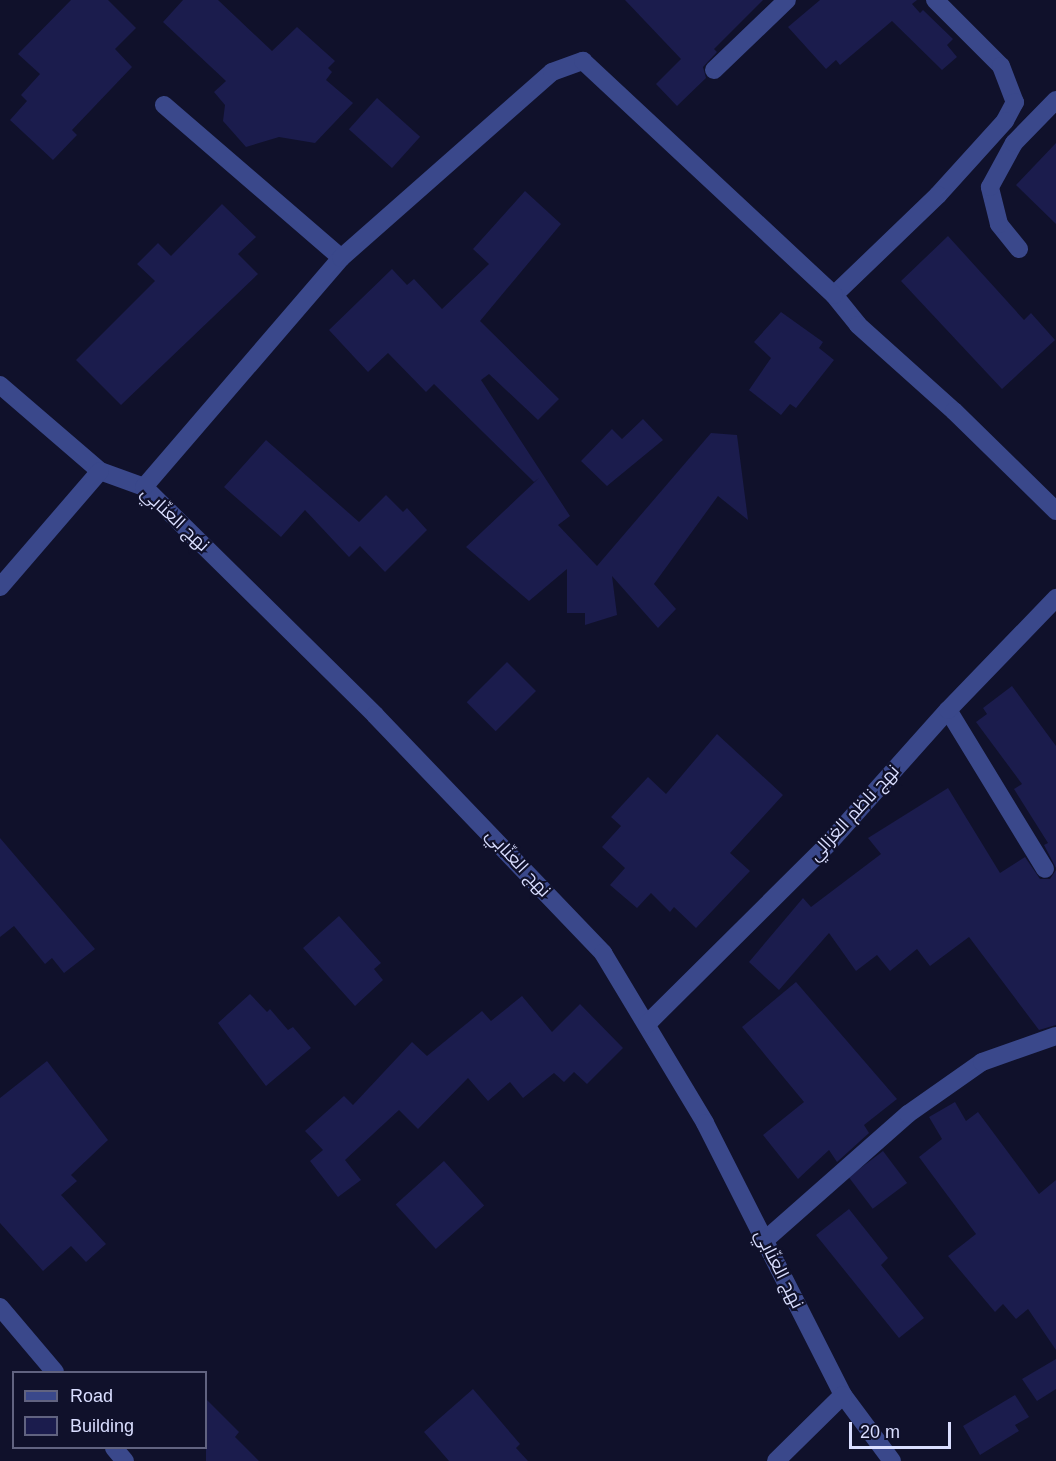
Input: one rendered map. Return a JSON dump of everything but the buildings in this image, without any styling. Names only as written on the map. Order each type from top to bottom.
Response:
[{"type":"street","points":[[714,70],[787,0]]},
{"type":"street","points":[[834,295],[939,195],[1005,121],[1015,102],[1001,66],[935,0]]},
{"type":"street","points":[[144,487],[341,258],[552,72],[583,61],[834,295],[858,325],[954,411],[1056,511]]},
{"type":"street","points":[[1019,249],[999,225],[990,187],[1014,143],[1056,100]]},
{"type":"street","points":[[164,105],[341,258]]},
{"type":"street","points":[[1005,121],[1014,143]]},
{"type":"street","name":"نهج العنّابي","points":[[0,385],[100,471],[144,487],[498,841],[603,953],[705,1122],[843,1395],[892,1461]]},
{"type":"street","points":[[0,587],[100,471]]},
{"type":"street","name":"نهج ناظم الغزالي","points":[[647,1024],[829,843],[948,710],[1056,598]]},
{"type":"street","points":[[948,710],[1045,868]]},
{"type":"street","points":[[764,1241],[908,1114],[982,1062],[1056,1036]]},
{"type":"street","points":[[0,1307],[54,1371]]},
{"type":"street","points":[[776,1461],[843,1395]]},
{"type":"street","points":[[115,1449],[125,1461]]}]
